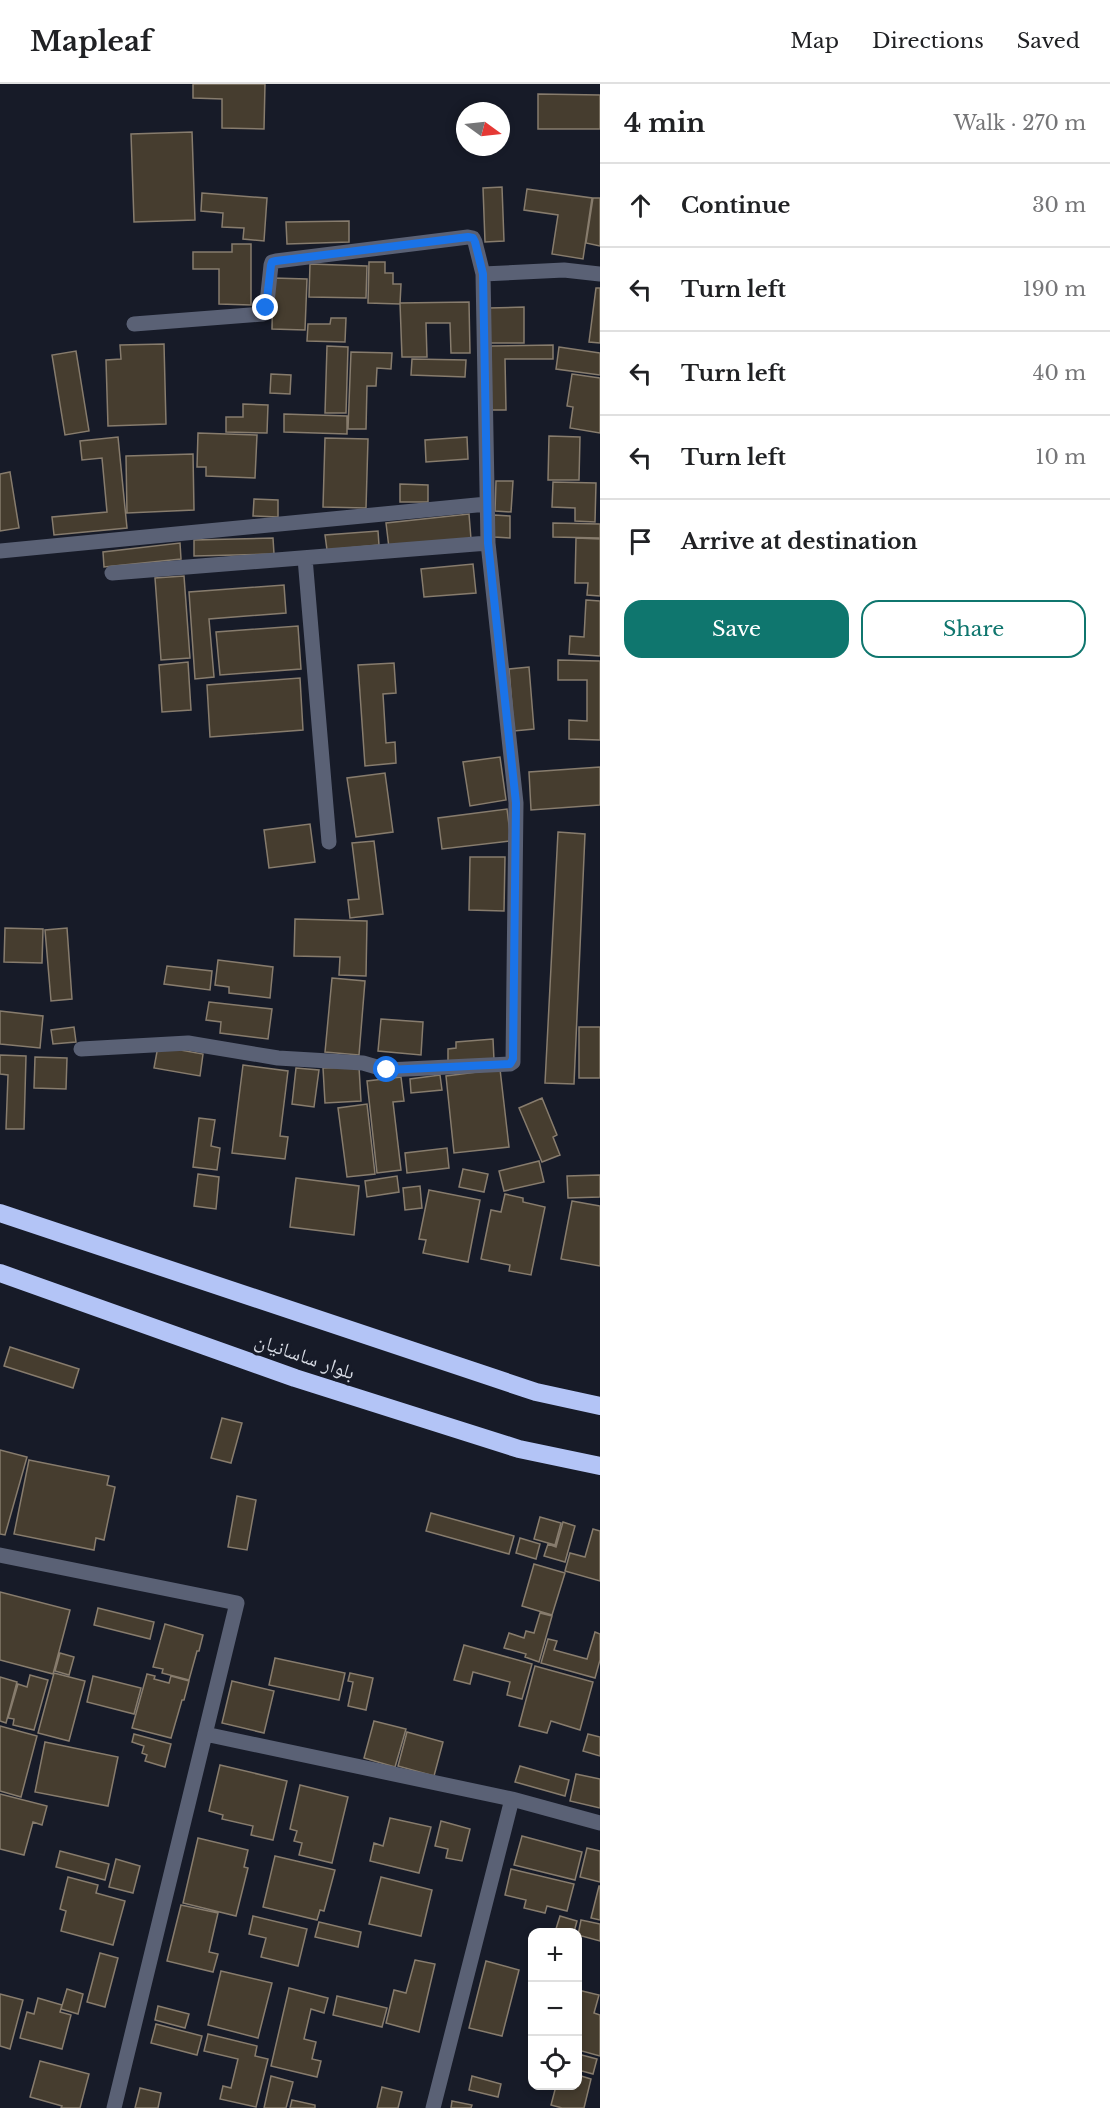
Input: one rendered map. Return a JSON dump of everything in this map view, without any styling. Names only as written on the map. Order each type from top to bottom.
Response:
[{"type":"highway","name":"بلوار ساسانیان","points":[[0,1212],[536,1392],[600,1406]]},
{"type":"highway","name":"بلوار ساسانیان","points":[[0,1273],[296,1378],[519,1449],[600,1466]]},
{"type":"street","points":[[81,1049],[188,1043],[278,1058],[363,1063],[387,1070],[510,1064],[513,1062],[516,803],[488,543],[483,274],[473,238],[272,262],[266,312],[263,314],[134,324]]},
{"type":"street","points":[[483,274],[564,270],[600,274]]},
{"type":"street","points":[[0,552],[487,504]]},
{"type":"street","points":[[112,573],[488,543]]},
{"type":"street","points":[[305,558],[329,842]]},
{"type":"street","points":[[0,1555],[237,1603],[114,2108]]},
{"type":"street","points":[[205,1734],[512,1799],[600,1823]]},
{"type":"street","points":[[433,2108],[512,1799]]},
{"type":"building","points":[[193,84],[265,84],[264,129],[222,128],[222,99],[193,98]]},
{"type":"building","points":[[538,94],[600,95],[600,129],[538,129]]},
{"type":"building","points":[[192,132],[195,220],[134,222],[131,134]]},
{"type":"building","points":[[502,187],[504,241],[485,242],[483,188]]},
{"type":"building","points":[[527,189],[592,198],[583,259],[552,254],[558,215],[524,210]]},
{"type":"building","points":[[202,193],[267,198],[264,241],[243,239],[244,228],[222,227],[223,213],[201,211]]},
{"type":"building","points":[[593,198],[600,198],[600,246],[586,243]]},
{"type":"building","points":[[349,221],[349,242],[287,244],[286,222]]},
{"type":"building","points":[[232,244],[251,244],[251,305],[219,304],[219,269],[193,269],[193,252],[232,252]]},
{"type":"building","points":[[369,262],[385,262],[385,273],[393,273],[393,284],[401,284],[400,304],[368,303]]},
{"type":"building","points":[[310,264],[367,266],[366,298],[309,297]]},
{"type":"building","points":[[273,278],[307,279],[305,330],[272,329]]},
{"type":"building","points":[[596,288],[600,288],[600,343],[589,342]]},
{"type":"building","points":[[469,302],[470,353],[451,353],[450,323],[426,323],[427,357],[402,357],[400,303]]},
{"type":"building","points":[[524,307],[524,343],[489,343],[489,308]]},
{"type":"building","points":[[331,318],[346,318],[345,342],[307,341],[308,324],[330,324]]},
{"type":"building","points":[[164,344],[166,424],[108,426],[106,360],[121,359],[120,345]]},
{"type":"building","points":[[553,345],[553,359],[505,359],[506,410],[491,410],[491,346]]},
{"type":"building","points":[[327,346],[348,347],[346,413],[325,413]]},
{"type":"building","points":[[559,347],[600,353],[600,375],[556,369]]},
{"type":"building","points":[[76,351],[89,431],[65,435],[52,355]]},
{"type":"building","points":[[351,352],[392,353],[391,369],[377,368],[376,386],[367,386],[366,429],[348,429]]},
{"type":"building","points":[[412,359],[466,360],[465,377],[411,375]]},
{"type":"building","points":[[271,374],[291,375],[290,394],[270,393]]},
{"type":"building","points":[[572,374],[600,378],[600,433],[570,428],[573,407],[567,406]]},
{"type":"building","points":[[243,404],[268,405],[267,433],[226,432],[226,417],[243,417]]},
{"type":"building","points":[[284,414],[347,416],[347,434],[284,432]]},
{"type":"building","points":[[198,433],[257,435],[255,478],[206,476],[206,467],[197,467]]},
{"type":"building","points":[[549,436],[580,437],[579,480],[548,480]]},
{"type":"building","points":[[118,437],[127,528],[54,535],[52,517],[107,512],[102,458],[82,460],[80,441]]},
{"type":"building","points":[[467,437],[468,459],[426,462],[425,440]]},
{"type":"building","points":[[325,438],[368,439],[366,508],[323,507]]},
{"type":"building","points":[[193,454],[194,510],[127,513],[126,456]]},
{"type":"building","points":[[10,472],[19,528],[0,531],[0,474]]},
{"type":"building","points":[[496,481],[513,481],[511,512],[495,511]]},
{"type":"building","points":[[553,482],[596,483],[595,522],[575,521],[575,508],[552,507]]},
{"type":"building","points":[[400,484],[428,485],[428,502],[400,502]]},
{"type":"building","points":[[254,499],[278,500],[278,517],[253,516]]},
{"type":"building","points":[[469,514],[471,539],[389,548],[386,523]]},
{"type":"building","points":[[494,515],[510,516],[510,538],[494,537]]},
{"type":"building","points":[[553,523],[600,524],[600,538],[553,537]]},
{"type":"building","points":[[378,531],[379,545],[327,550],[325,535]]},
{"type":"building","points":[[273,538],[274,554],[194,556],[194,540]]},
{"type":"building","points":[[576,538],[600,539],[600,596],[587,595],[588,583],[575,583]]},
{"type":"building","points":[[180,543],[181,559],[104,567],[103,552]]},
{"type":"building","points":[[473,564],[476,593],[424,597],[421,569]]},
{"type":"building","points":[[184,576],[190,658],[161,660],[155,578]]},
{"type":"building","points":[[284,585],[286,613],[209,619],[214,677],[195,679],[189,592]]},
{"type":"building","points":[[586,600],[600,601],[600,656],[569,654],[570,636],[584,637]]},
{"type":"building","points":[[298,626],[301,669],[220,675],[216,632]]},
{"type":"building","points":[[558,660],[600,661],[600,740],[569,739],[569,720],[587,721],[587,680],[558,680]]},
{"type":"building","points":[[188,662],[191,710],[162,712],[159,665]]},
{"type":"building","points":[[394,663],[396,693],[383,694],[386,743],[395,742],[396,763],[365,766],[358,665]]},
{"type":"building","points":[[529,667],[534,729],[514,731],[509,669]]},
{"type":"building","points":[[300,678],[303,730],[210,737],[207,685]]},
{"type":"building","points":[[500,757],[506,800],[470,806],[463,762]]},
{"type":"building","points":[[600,767],[600,805],[531,810],[529,772]]},
{"type":"building","points":[[385,773],[393,832],[356,837],[347,778]]},
{"type":"building","points":[[507,809],[511,841],[442,849],[438,818]]},
{"type":"building","points":[[310,824],[315,862],[269,868],[264,830]]},
{"type":"building","points":[[558,832],[585,834],[574,1084],[545,1083]]},
{"type":"building","points":[[374,841],[383,914],[350,918],[348,900],[359,899],[352,843]]},
{"type":"building","points":[[470,857],[505,857],[504,911],[469,910]]},
{"type":"building","points":[[295,919],[367,921],[366,976],[339,975],[340,957],[294,956]]},
{"type":"building","points":[[5,928],[43,929],[42,963],[4,962]]},
{"type":"building","points":[[67,928],[72,999],[51,1001],[45,930]]},
{"type":"building","points":[[218,960],[273,967],[270,998],[229,993],[229,987],[215,985]]},
{"type":"building","points":[[167,966],[212,971],[210,990],[164,984]]},
{"type":"building","points":[[332,978],[365,981],[359,1055],[325,1052]]},
{"type":"building","points":[[209,1002],[272,1009],[268,1039],[220,1033],[221,1022],[206,1020]]},
{"type":"building","points":[[0,1011],[43,1016],[40,1048],[0,1044]]},
{"type":"building","points":[[381,1019],[423,1022],[421,1055],[378,1051]]},
{"type":"building","points":[[74,1027],[76,1042],[53,1044],[51,1030]]},
{"type":"building","points":[[579,1027],[600,1027],[600,1078],[579,1078]]},
{"type":"building","points":[[493,1039],[494,1060],[448,1062],[448,1049],[456,1048],[456,1042]]},
{"type":"building","points":[[158,1046],[203,1054],[200,1076],[154,1068]]},
{"type":"building","points":[[0,1055],[26,1056],[24,1129],[6,1129],[8,1075],[0,1074]]},
{"type":"building","points":[[35,1057],[67,1058],[66,1089],[34,1088]]},
{"type":"building","points":[[243,1065],[288,1071],[280,1136],[288,1137],[285,1159],[232,1153]]},
{"type":"building","points":[[359,1067],[361,1101],[325,1103],[323,1068]]},
{"type":"building","points":[[296,1068],[319,1070],[314,1107],[292,1104]]},
{"type":"building","points":[[500,1069],[509,1147],[454,1153],[446,1076]]},
{"type":"building","points":[[440,1075],[442,1090],[411,1093],[410,1079]]},
{"type":"building","points":[[401,1077],[404,1101],[393,1102],[401,1170],[377,1173],[367,1081]]},
{"type":"building","points":[[542,1098],[557,1135],[553,1137],[560,1155],[542,1162],[519,1108]]},
{"type":"building","points":[[367,1104],[375,1174],[347,1177],[338,1108]]},
{"type":"building","points":[[199,1118],[215,1120],[211,1146],[220,1148],[217,1170],[193,1167]]},
{"type":"building","points":[[447,1148],[449,1168],[407,1173],[405,1153]]},
{"type":"building","points":[[539,1161],[544,1182],[504,1191],[499,1171]]},
{"type":"building","points":[[463,1169],[488,1174],[484,1192],[459,1187]]},
{"type":"building","points":[[198,1174],[219,1177],[216,1209],[194,1206]]},
{"type":"building","points":[[600,1175],[600,1197],[568,1198],[567,1176]]},
{"type":"building","points":[[397,1176],[399,1192],[367,1197],[365,1181]]},
{"type":"building","points":[[296,1178],[359,1186],[354,1235],[290,1227]]},
{"type":"building","points":[[420,1186],[422,1208],[405,1210],[403,1188]]},
{"type":"building","points":[[429,1190],[480,1200],[468,1262],[423,1253],[426,1240],[419,1239]]},
{"type":"building","points":[[505,1194],[523,1198],[523,1202],[545,1207],[531,1275],[509,1271],[510,1265],[481,1259],[491,1210],[501,1212]]},
{"type":"building","points":[[572,1201],[600,1206],[600,1266],[561,1259]]},
{"type":"building","points":[[10,1347],[79,1369],[73,1388],[4,1366]]},
{"type":"building","points":[[222,1418],[242,1423],[231,1463],[211,1458]]},
{"type":"building","points":[[0,1450],[27,1457],[5,1535],[0,1534]]},
{"type":"building","points":[[29,1460],[109,1476],[107,1485],[115,1487],[104,1540],[96,1538],[94,1550],[14,1534]]},
{"type":"building","points":[[237,1496],[256,1500],[247,1550],[228,1547]]},
{"type":"building","points":[[431,1513],[514,1536],[509,1554],[426,1531]]},
{"type":"building","points":[[540,1517],[561,1523],[555,1545],[534,1539]]},
{"type":"building","points":[[563,1522],[575,1526],[565,1562],[544,1556],[548,1544],[556,1547]]},
{"type":"building","points":[[593,1529],[600,1531],[600,1581],[565,1571],[570,1553],[585,1557]]},
{"type":"building","points":[[520,1538],[540,1544],[536,1559],[516,1553]]},
{"type":"building","points":[[534,1564],[565,1573],[552,1615],[522,1606]]},
{"type":"building","points":[[0,1592],[70,1610],[53,1674],[0,1660]]},
{"type":"building","points":[[98,1608],[154,1622],[150,1639],[94,1625]]},
{"type":"building","points":[[540,1613],[552,1616],[539,1662],[525,1657],[526,1654],[504,1648],[509,1633],[524,1638],[526,1631],[534,1633]]},
{"type":"building","points":[[165,1624],[203,1635],[189,1680],[162,1673],[163,1669],[153,1667]]},
{"type":"building","points":[[595,1632],[600,1634],[600,1660],[595,1678],[541,1663],[548,1639],[557,1641],[554,1650],[587,1659]]},
{"type":"building","points":[[464,1645],[532,1664],[522,1699],[507,1695],[510,1682],[473,1672],[470,1684],[454,1680]]},
{"type":"building","points":[[60,1653],[74,1657],[69,1675],[55,1671]]},
{"type":"building","points":[[275,1658],[345,1673],[339,1700],[269,1685]]},
{"type":"building","points":[[535,1666],[593,1682],[580,1730],[551,1721],[547,1733],[519,1726]]},
{"type":"building","points":[[54,1673],[85,1681],[69,1741],[38,1733]]},
{"type":"building","points":[[350,1673],[373,1678],[366,1710],[348,1706],[353,1682],[348,1681]]},
{"type":"building","points":[[147,1674],[155,1676],[154,1679],[169,1683],[171,1676],[189,1681],[171,1738],[132,1728]]},
{"type":"building","points":[[30,1675],[48,1680],[34,1730],[13,1725],[14,1719],[8,1718],[18,1684],[27,1687]]},
{"type":"building","points":[[93,1676],[141,1688],[134,1714],[87,1702]]},
{"type":"building","points":[[0,1677],[17,1682],[6,1723],[0,1721]]},
{"type":"building","points":[[232,1681],[274,1691],[264,1733],[222,1723]]},
{"type":"building","points":[[374,1721],[406,1729],[395,1767],[364,1758]]},
{"type":"building","points":[[0,1726],[37,1736],[21,1797],[0,1791]]},
{"type":"building","points":[[407,1732],[443,1742],[434,1776],[398,1766]]},
{"type":"building","points":[[134,1734],[171,1744],[165,1767],[145,1761],[147,1755],[142,1753],[144,1746],[132,1742]]},
{"type":"building","points":[[588,1734],[600,1737],[600,1756],[583,1751]]},
{"type":"building","points":[[45,1742],[118,1757],[108,1806],[35,1792]]},
{"type":"building","points":[[220,1765],[287,1781],[273,1840],[251,1835],[253,1826],[222,1819],[223,1815],[209,1811]]},
{"type":"building","points":[[520,1766],[569,1780],[565,1796],[515,1782]]},
{"type":"building","points":[[576,1774],[600,1779],[600,1808],[570,1801]]},
{"type":"building","points":[[300,1785],[348,1797],[332,1863],[299,1855],[302,1843],[294,1841],[297,1831],[290,1829]]},
{"type":"building","points":[[0,1794],[47,1806],[42,1825],[33,1822],[24,1855],[0,1849]]},
{"type":"building","points":[[390,1818],[431,1827],[419,1873],[370,1861],[374,1843],[383,1846]]},
{"type":"building","points":[[441,1821],[470,1829],[462,1861],[446,1858],[448,1849],[435,1846]]},
{"type":"building","points":[[522,1836],[582,1852],[575,1880],[514,1865]]},
{"type":"building","points":[[198,1838],[248,1850],[244,1867],[248,1868],[236,1916],[183,1903]]},
{"type":"building","points":[[587,1848],[600,1851],[600,1882],[580,1877]]},
{"type":"building","points":[[60,1851],[109,1864],[105,1880],[56,1867]]},
{"type":"building","points":[[275,1856],[335,1870],[324,1911],[320,1910],[317,1920],[263,1907]]},
{"type":"building","points":[[116,1859],[140,1866],[133,1893],[109,1887]]},
{"type":"building","points":[[511,1869],[574,1884],[567,1911],[547,1906],[545,1913],[524,1908],[526,1900],[505,1895]]},
{"type":"building","points":[[68,1877],[98,1885],[96,1893],[125,1901],[113,1945],[61,1931],[66,1911],[60,1909]]},
{"type":"building","points":[[381,1877],[432,1890],[421,1936],[369,1924]]},
{"type":"building","points":[[600,1886],[600,1920],[591,1918]]},
{"type":"building","points":[[181,1905],[218,1913],[209,1952],[218,1954],[213,1972],[167,1961]]},
{"type":"building","points":[[253,1916],[307,1929],[298,1966],[261,1957],[266,1938],[249,1934]]},
{"type":"building","points":[[560,1916],[577,1921],[575,1928],[556,1928]]},
{"type":"building","points":[[581,1920],[600,1924],[600,1941],[582,1936],[582,1928],[579,1928]]},
{"type":"building","points":[[319,1922],[361,1932],[358,1947],[315,1937]]},
{"type":"building","points":[[100,1953],[118,1958],[105,2007],[87,2002]]},
{"type":"building","points":[[415,1960],[435,1964],[419,2032],[386,2023],[394,1990],[406,1993]]},
{"type":"building","points":[[486,1961],[519,1970],[502,2036],[469,2028]]},
{"type":"building","points":[[221,1971],[272,1983],[258,2038],[208,2025]]},
{"type":"building","points":[[289,1988],[328,1998],[324,2013],[311,2009],[304,2039],[316,2042],[312,2059],[321,2061],[317,2077],[271,2066]]},
{"type":"building","points":[[67,1989],[83,1994],[78,2014],[61,2009]]},
{"type":"building","points":[[582,1991],[599,1995],[594,2013],[600,2015],[600,2056],[582,2051]]},
{"type":"building","points":[[0,1994],[23,2000],[10,2049],[0,2046]]},
{"type":"building","points":[[337,1996],[387,2008],[382,2027],[333,2015]]},
{"type":"building","points":[[38,1998],[62,2005],[60,2012],[71,2015],[62,2049],[20,2038],[27,2012],[34,2014]]},
{"type":"building","points":[[158,2006],[189,2014],[185,2028],[155,2020]]},
{"type":"building","points":[[156,2024],[202,2036],[197,2055],[151,2043]]},
{"type":"building","points":[[208,2034],[257,2046],[255,2056],[268,2059],[256,2107],[220,2099],[223,2086],[231,2088],[238,2059],[204,2051]]},
{"type":"building","points":[[582,2055],[597,2059],[593,2074],[582,2071]]},
{"type":"building","points":[[40,2061],[89,2074],[80,2108],[61,2108],[62,2106],[30,2097]]},
{"type":"building","points":[[271,2076],[293,2082],[286,2108],[264,2108]]},
{"type":"building","points":[[472,2076],[501,2084],[498,2097],[469,2090]]},
{"type":"building","points":[[582,2076],[591,2079],[584,2108],[562,2108],[551,2105],[555,2090],[582,2090]]},
{"type":"building","points":[[382,2087],[402,2092],[398,2108],[377,2108]]},
{"type":"building","points":[[140,2088],[161,2093],[158,2108],[135,2108]]},
{"type":"building","points":[[292,2100],[315,2105],[315,2108],[290,2108]]},
{"type":"building","points":[[452,2101],[472,2105],[471,2108],[451,2108]]},
{"type":"route","points":[[266,308],[271,265],[276,261],[468,237],[473,238],[475,242],[483,274],[488,543],[516,803],[513,1062],[510,1064],[387,1070]]}]
